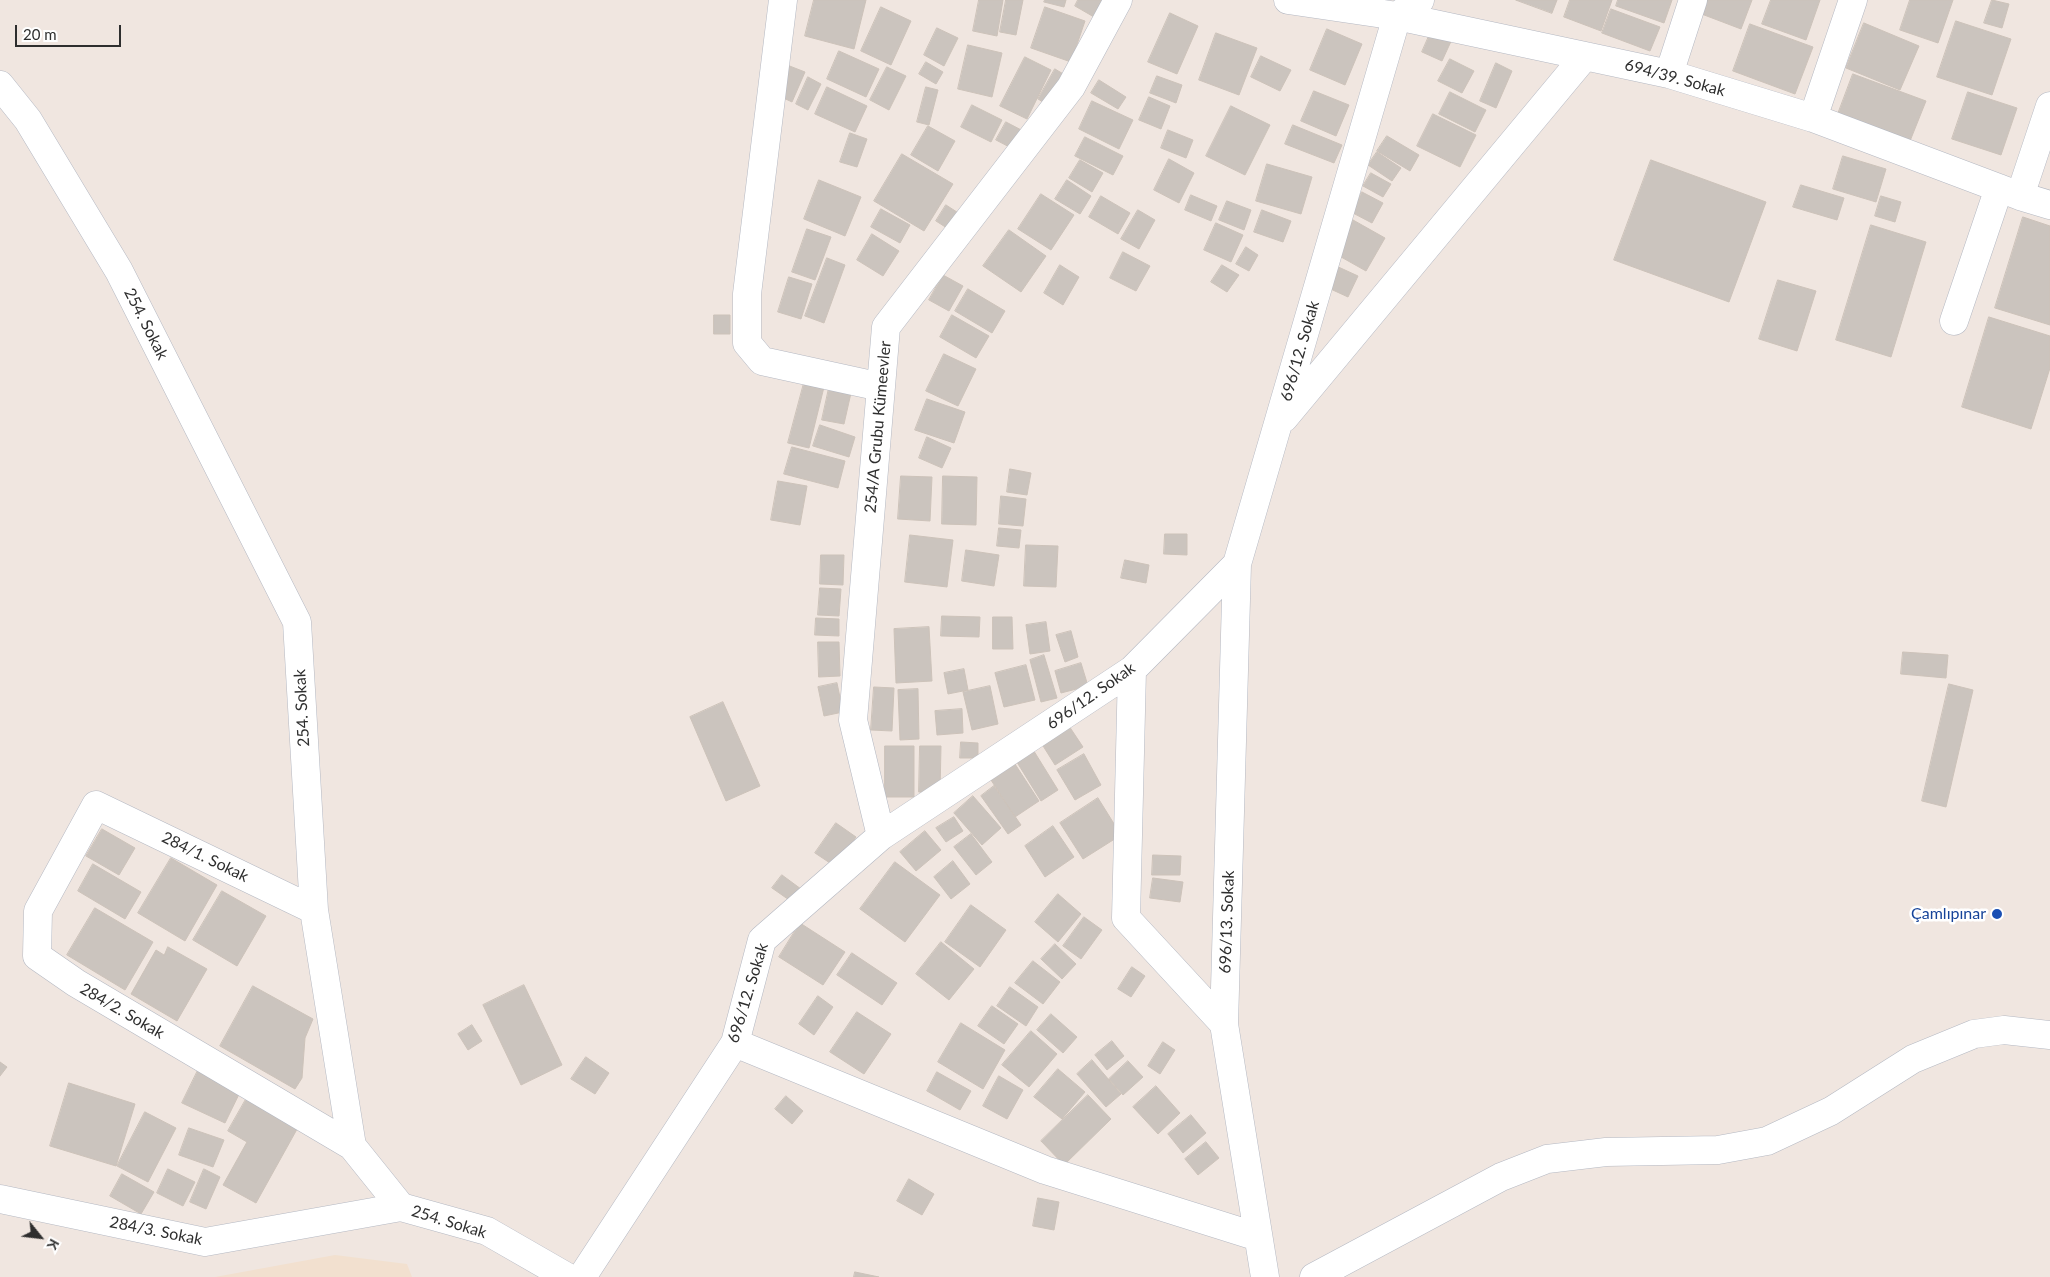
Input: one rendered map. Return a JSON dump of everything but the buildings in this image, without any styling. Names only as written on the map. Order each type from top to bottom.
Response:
[{"type":"street","points":[[783,0],[748,294],[747,343],[762,361],[881,387]]},
{"type":"street","name":"254/A Grubu Kümeevler","points":[[881,836],[853,720],[886,327],[1071,87],[1118,0]]},
{"type":"street","name":"694/39. Sokak","points":[[1288,0],[1397,16],[1669,74],[1813,118],[2010,192],[2050,205]]},
{"type":"street","points":[[1397,16],[1420,0]]},
{"type":"street","points":[[1669,74],[1693,0]]},
{"type":"street","points":[[1813,118],[1853,0]]},
{"type":"street","name":"696/12. Sokak","points":[[582,1277],[735,1043],[762,940],[881,836],[1132,670],[1237,564],[1397,16]]},
{"type":"street","points":[[1278,426],[1585,56]]},
{"type":"street","name":"254. Sokak","points":[[0,85],[28,120],[119,272],[297,622],[314,910],[352,1146],[401,1207],[487,1231],[567,1277]]},
{"type":"street","points":[[1954,321],[2050,106]]},
{"type":"street","name":"696/13. Sokak","points":[[1237,564],[1224,1024],[1265,1277]]},
{"type":"street","points":[[1132,670],[1126,918],[1224,1024]]},
{"type":"street","name":"284/1. Sokak","points":[[96,805],[314,910]]},
{"type":"street","name":"284/2. Sokak","points":[[96,805],[38,911],[37,956],[76,983],[352,1146]]},
{"type":"street","points":[[1314,1277],[1500,1177],[1547,1159],[1606,1152],[1718,1150],[1767,1141],[1831,1111],[1912,1059],[1974,1034],[2004,1030],[2050,1035]]},
{"type":"street","points":[[735,1043],[1045,1170],[1258,1237]]},
{"type":"street","name":"284/3. Sokak","points":[[0,1199],[205,1242],[401,1207]]},
{"type":"shaded area","points":[[335,1255],[407,1264],[412,1277],[215,1277]]},
{"type":"place","name":"Çamlıpınar","points":[[1997,914]]}]
